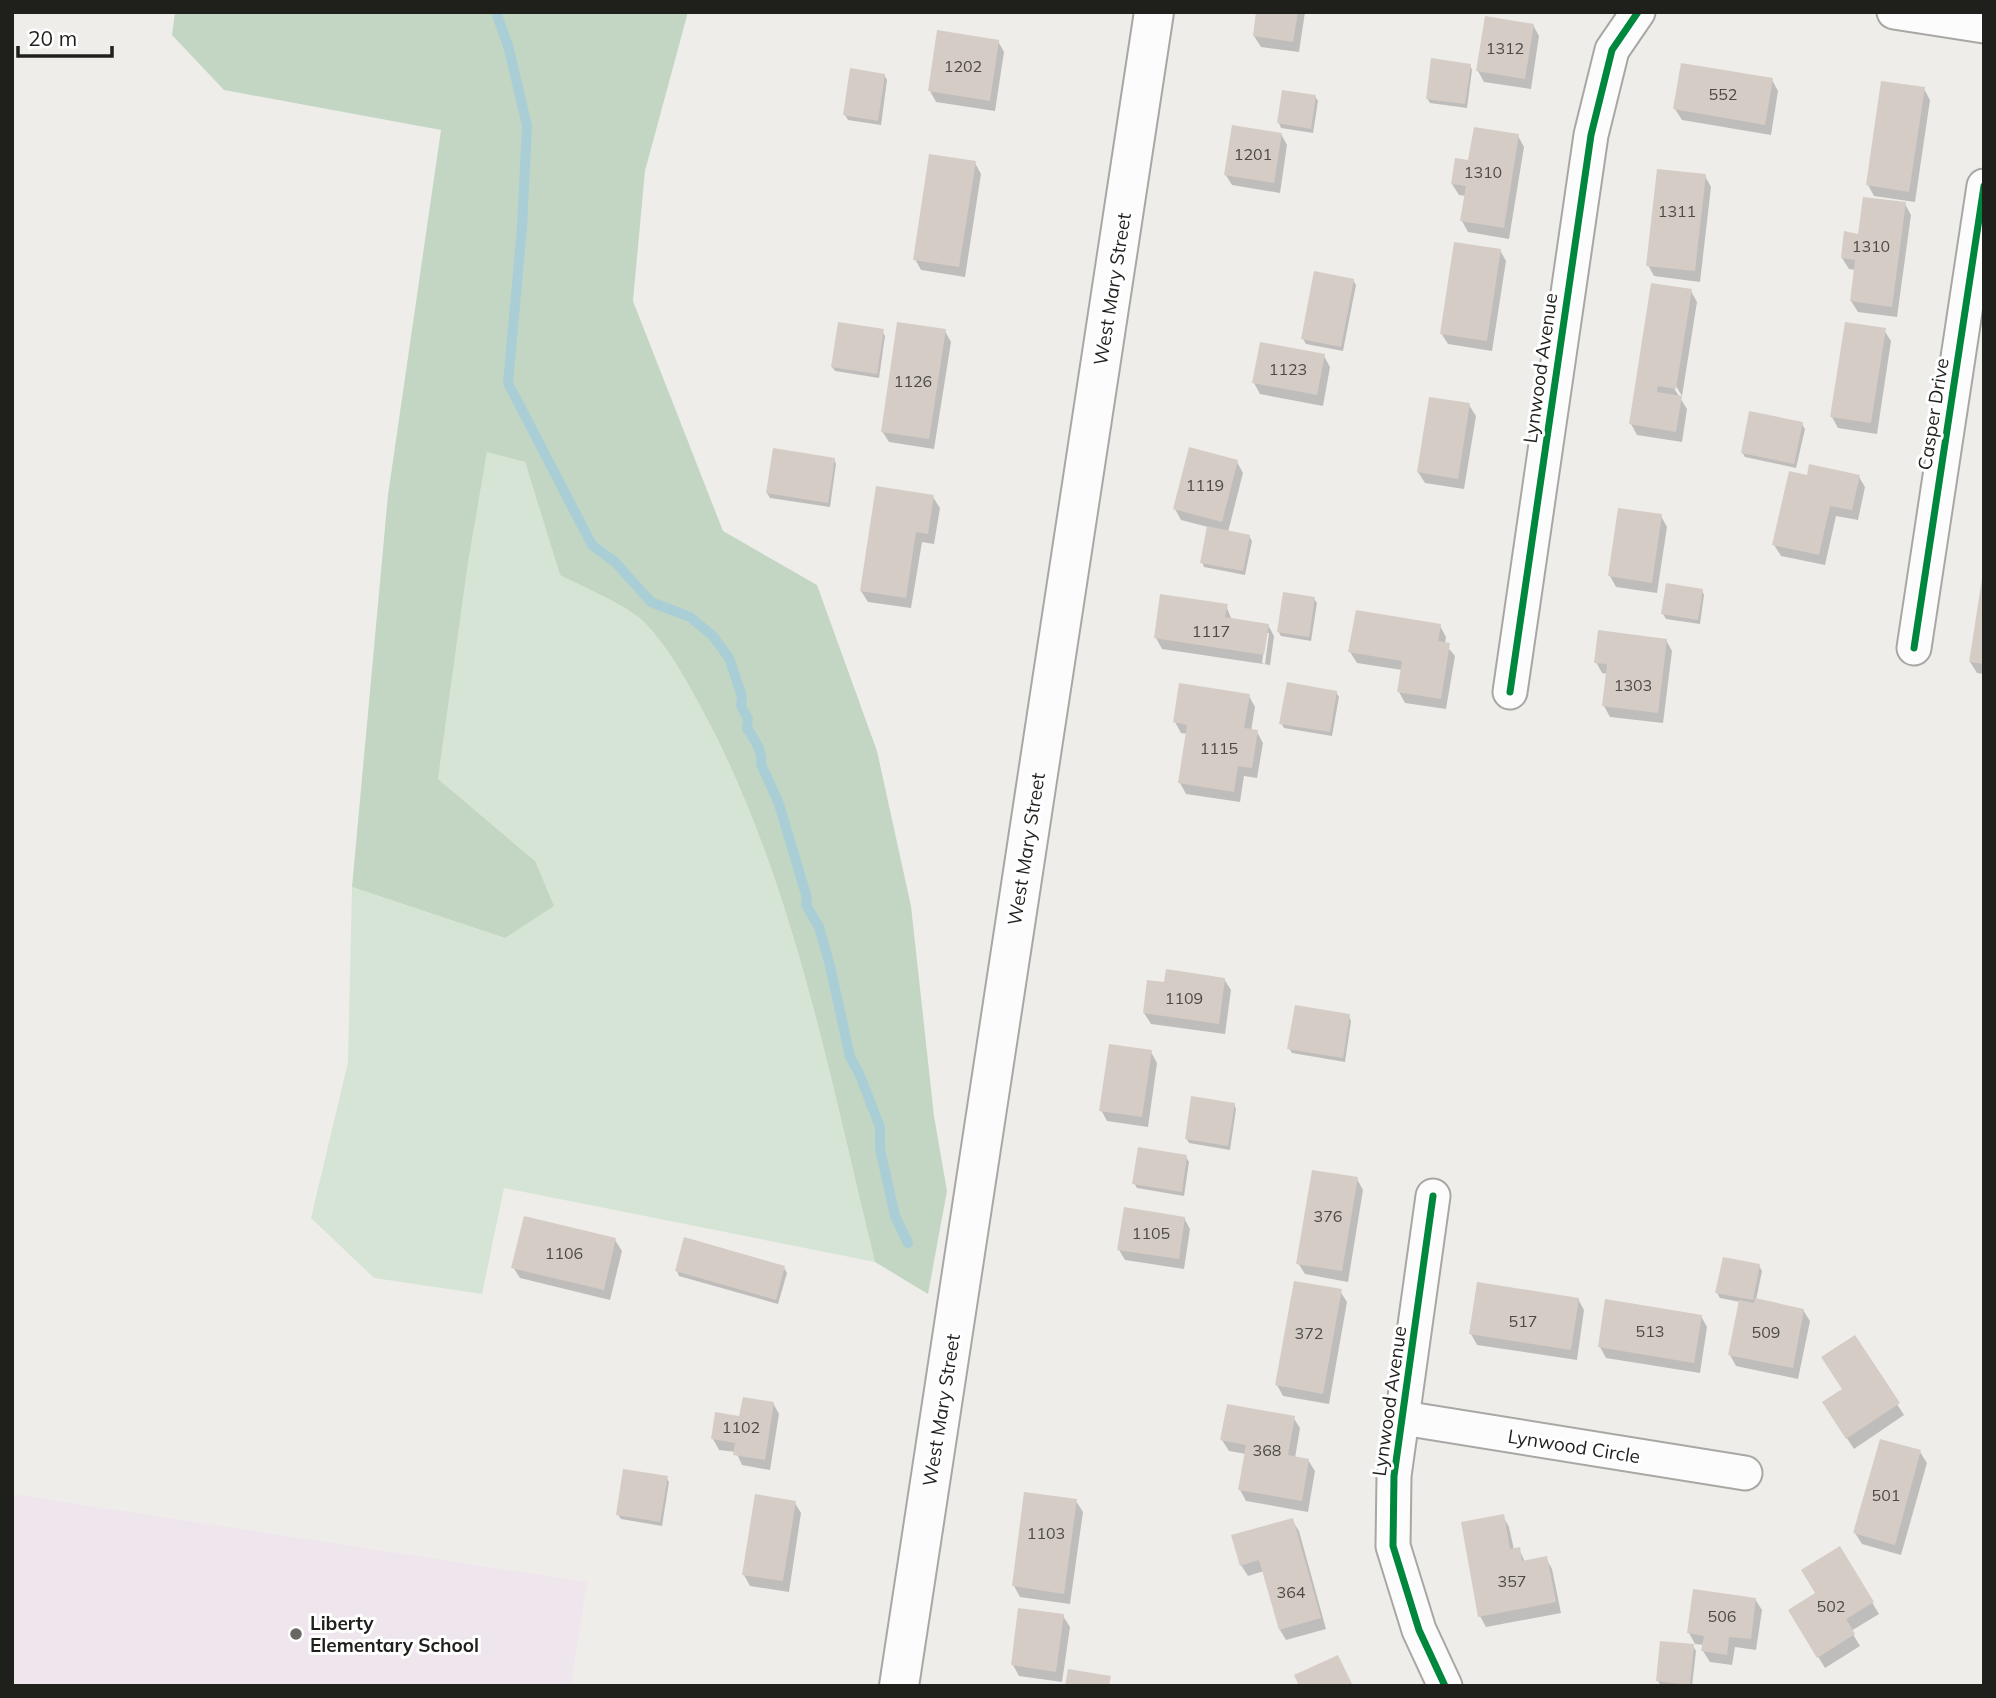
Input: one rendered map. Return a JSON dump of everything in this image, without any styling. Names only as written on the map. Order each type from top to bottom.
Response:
[{"type":"main road","name":"West Mary Street","points":[[899,1686],[1154,12]]},
{"type":"street","name":"Lynwood Avenue","points":[[1510,692],[1591,135],[1612,50],[1638,12]]},
{"type":"street","points":[[1894,12],[1984,26]]},
{"type":"street","name":"Casper Drive","points":[[1914,648],[1984,186]]},
{"type":"street","name":"Lynwood Avenue","points":[[1433,1196],[1394,1476],[1394,1546],[1419,1630],[1445,1686]]},
{"type":"street","name":"Lynwood Circle","points":[[1403,1418],[1745,1473]]},
{"type":"shaded area","name":"Liberty Elementary School","points":[[12,1494],[587,1582],[571,1686],[12,1686]]},
{"type":"green space","points":[[175,12],[688,12],[645,171],[633,301],[723,531],[817,585],[877,751],[911,906],[934,1116],[947,1191],[928,1294],[875,1262],[827,1059],[790,925],[743,795],[714,732],[673,659],[643,621],[616,603],[560,575],[525,462],[487,452],[468,563],[438,779],[535,861],[554,906],[505,938],[352,887],[388,495],[441,130],[224,90],[172,35]]},
{"type":"green space","points":[[487,451],[525,462],[560,575],[616,603],[643,621],[673,659],[714,732],[743,795],[790,925],[827,1059],[875,1262],[504,1188],[482,1294],[374,1278],[311,1218],[348,1062],[352,887],[505,938],[535,861],[438,779],[468,563]]},
{"type":"building","points":[[1256,12],[1298,12],[1293,42],[1253,36]]},
{"type":"building","points":[[1485,16],[1534,24],[1525,79],[1476,71]]},
{"type":"building","points":[[937,30],[999,40],[990,101],[928,91]]},
{"type":"building","points":[[1431,58],[1471,64],[1465,104],[1426,99]]},
{"type":"building","points":[[1681,63],[1773,78],[1765,125],[1673,109]]},
{"type":"building","points":[[850,68],[885,74],[878,121],[843,115]]},
{"type":"building","points":[[1881,81],[1925,87],[1909,192],[1866,185]]},
{"type":"building","points":[[1282,90],[1316,95],[1311,129],[1277,123]]},
{"type":"building","points":[[1232,125],[1282,133],[1274,183],[1224,175]]},
{"type":"building","points":[[1474,127],[1519,134],[1504,228],[1460,221],[1466,186],[1451,184],[1455,158],[1468,160]]},
{"type":"building","points":[[929,154],[976,161],[959,267],[913,260]]},
{"type":"building","points":[[1657,169],[1706,174],[1695,271],[1646,266]]},
{"type":"building","points":[[1863,197],[1906,202],[1892,307],[1850,301],[1855,260],[1841,258],[1844,231],[1858,234]]},
{"type":"building","points":[[1454,242],[1501,249],[1487,341],[1440,334]]},
{"type":"building","points":[[1314,271],[1354,279],[1341,347],[1301,339]]},
{"type":"building","points":[[1651,283],[1692,289],[1676,389],[1658,386],[1657,392],[1682,396],[1676,432],[1629,424]]},
{"type":"building","points":[[838,322],[884,329],[877,374],[831,367]]},
{"type":"building","points":[[897,322],[946,329],[929,439],[881,432]]},
{"type":"building","points":[[1845,322],[1886,328],[1871,423],[1830,417]]},
{"type":"building","points":[[1260,342],[1325,354],[1317,395],[1252,383]]},
{"type":"building","points":[[1429,397],[1470,403],[1458,479],[1417,472]]},
{"type":"building","points":[[1749,411],[1803,422],[1794,464],[1741,453]]},
{"type":"building","points":[[1189,447],[1238,460],[1222,522],[1173,509]]},
{"type":"building","points":[[773,448],[835,458],[828,503],[766,493]]},
{"type":"building","points":[[1809,464],[1860,475],[1852,510],[1830,506],[1819,555],[1772,545],[1789,471],[1807,475]]},
{"type":"building","points":[[876,486],[934,495],[928,534],[916,532],[906,598],[860,591]]},
{"type":"building","points":[[1618,508],[1662,514],[1652,583],[1608,576]]},
{"type":"building","points":[[1207,526],[1250,535],[1243,571],[1200,563]]},
{"type":"building","points":[[1984,579],[1984,664],[1969,662]]},
{"type":"building","points":[[1666,583],[1703,589],[1698,620],[1661,614]]},
{"type":"building","points":[[1283,592],[1315,597],[1309,637],[1277,632]]},
{"type":"building","points":[[1160,594],[1228,604],[1225,617],[1269,624],[1264,655],[1154,638]]},
{"type":"building","points":[[1356,610],[1441,624],[1438,641],[1450,643],[1441,699],[1397,692],[1402,661],[1348,652]]},
{"type":"building","points":[[1598,630],[1667,639],[1658,713],[1602,706],[1607,664],[1594,663]]},
{"type":"building","points":[[1287,682],[1337,691],[1330,732],[1279,724]]},
{"type":"building","points":[[1179,683],[1250,694],[1244,728],[1258,730],[1252,768],[1238,766],[1234,792],[1178,783],[1187,725],[1173,722]]},
{"type":"building","points":[[1166,969],[1225,978],[1219,1024],[1143,1013],[1147,980],[1164,982]]},
{"type":"building","points":[[1295,1005],[1350,1014],[1343,1058],[1287,1049]]},
{"type":"building","points":[[1109,1044],[1152,1050],[1142,1117],[1099,1111]]},
{"type":"building","points":[[1191,1096],[1235,1103],[1228,1146],[1185,1139]]},
{"type":"building","points":[[1138,1147],[1187,1155],[1182,1192],[1132,1184]]},
{"type":"building","points":[[1312,1170],[1358,1177],[1342,1271],[1296,1264]]},
{"type":"building","points":[[1124,1207],[1185,1217],[1179,1259],[1117,1250]]},
{"type":"building","points":[[524,1216],[616,1238],[604,1290],[511,1268]]},
{"type":"building","points":[[684,1237],[785,1266],[776,1300],[675,1271]]},
{"type":"building","points":[[1723,1257],[1760,1264],[1753,1300],[1715,1293]]},
{"type":"building","points":[[1294,1281],[1342,1289],[1323,1394],[1275,1385]]},
{"type":"building","points":[[1477,1282],[1579,1298],[1571,1350],[1469,1334]]},
{"type":"building","points":[[1755,1298],[1804,1309],[1793,1368],[1728,1355],[1739,1300],[1754,1303]]},
{"type":"building","points":[[1605,1299],[1702,1315],[1694,1363],[1598,1347]]},
{"type":"building","points":[[1855,1335],[1900,1403],[1846,1439],[1822,1402],[1842,1389],[1821,1357]]},
{"type":"building","points":[[743,1397],[774,1402],[765,1460],[733,1455],[735,1443],[711,1439],[715,1412],[739,1416]]},
{"type":"building","points":[[1227,1404],[1295,1416],[1288,1455],[1309,1459],[1302,1501],[1238,1490],[1246,1445],[1220,1440]]},
{"type":"building","points":[[1880,1439],[1921,1450],[1895,1545],[1853,1533]]},
{"type":"building","points":[[623,1469],[668,1476],[660,1522],[616,1515]]},
{"type":"building","points":[[1024,1492],[1077,1499],[1064,1594],[1012,1586]]},
{"type":"building","points":[[755,1494],[796,1501],[783,1581],[742,1575]]},
{"type":"building","points":[[1504,1514],[1510,1549],[1520,1547],[1522,1561],[1547,1556],[1556,1602],[1478,1617],[1461,1522]]},
{"type":"building","points":[[1293,1518],[1321,1618],[1279,1630],[1259,1560],[1240,1566],[1231,1535]]},
{"type":"building","points":[[1840,1546],[1874,1602],[1846,1619],[1855,1634],[1817,1658],[1788,1610],[1815,1593],[1801,1570]]},
{"type":"building","points":[[1693,1589],[1756,1598],[1751,1639],[1729,1637],[1727,1655],[1701,1651],[1704,1636],[1687,1633]]},
{"type":"building","points":[[1018,1608],[1064,1614],[1056,1672],[1011,1665]]},
{"type":"building","points":[[1660,1641],[1694,1644],[1690,1685],[1656,1681]]},
{"type":"building","points":[[1338,1655],[1353,1686],[1299,1686],[1294,1675]]},
{"type":"building","points":[[1068,1669],[1111,1676],[1109,1686],[1065,1686]]},
{"type":"waterway","points":[[496,12],[509,49],[527,126],[522,228],[508,383],[592,545],[615,562],[651,602],[690,617],[713,636],[729,658],[742,696],[741,706],[748,719],[747,728],[759,750],[761,764],[779,804],[807,898],[806,905],[819,927],[850,1057],[880,1127],[880,1149],[895,1216],[908,1243]]},
{"type":"cycle path","points":[[1510,692],[1591,135],[1612,50],[1638,12]]},
{"type":"cycle path","points":[[1914,648],[1984,186]]},
{"type":"cycle path","points":[[1433,1196],[1394,1476],[1393,1546],[1419,1630],[1445,1686]]},
{"type":"place","name":"Liberty Elementary School","points":[[296,1634]]}]
